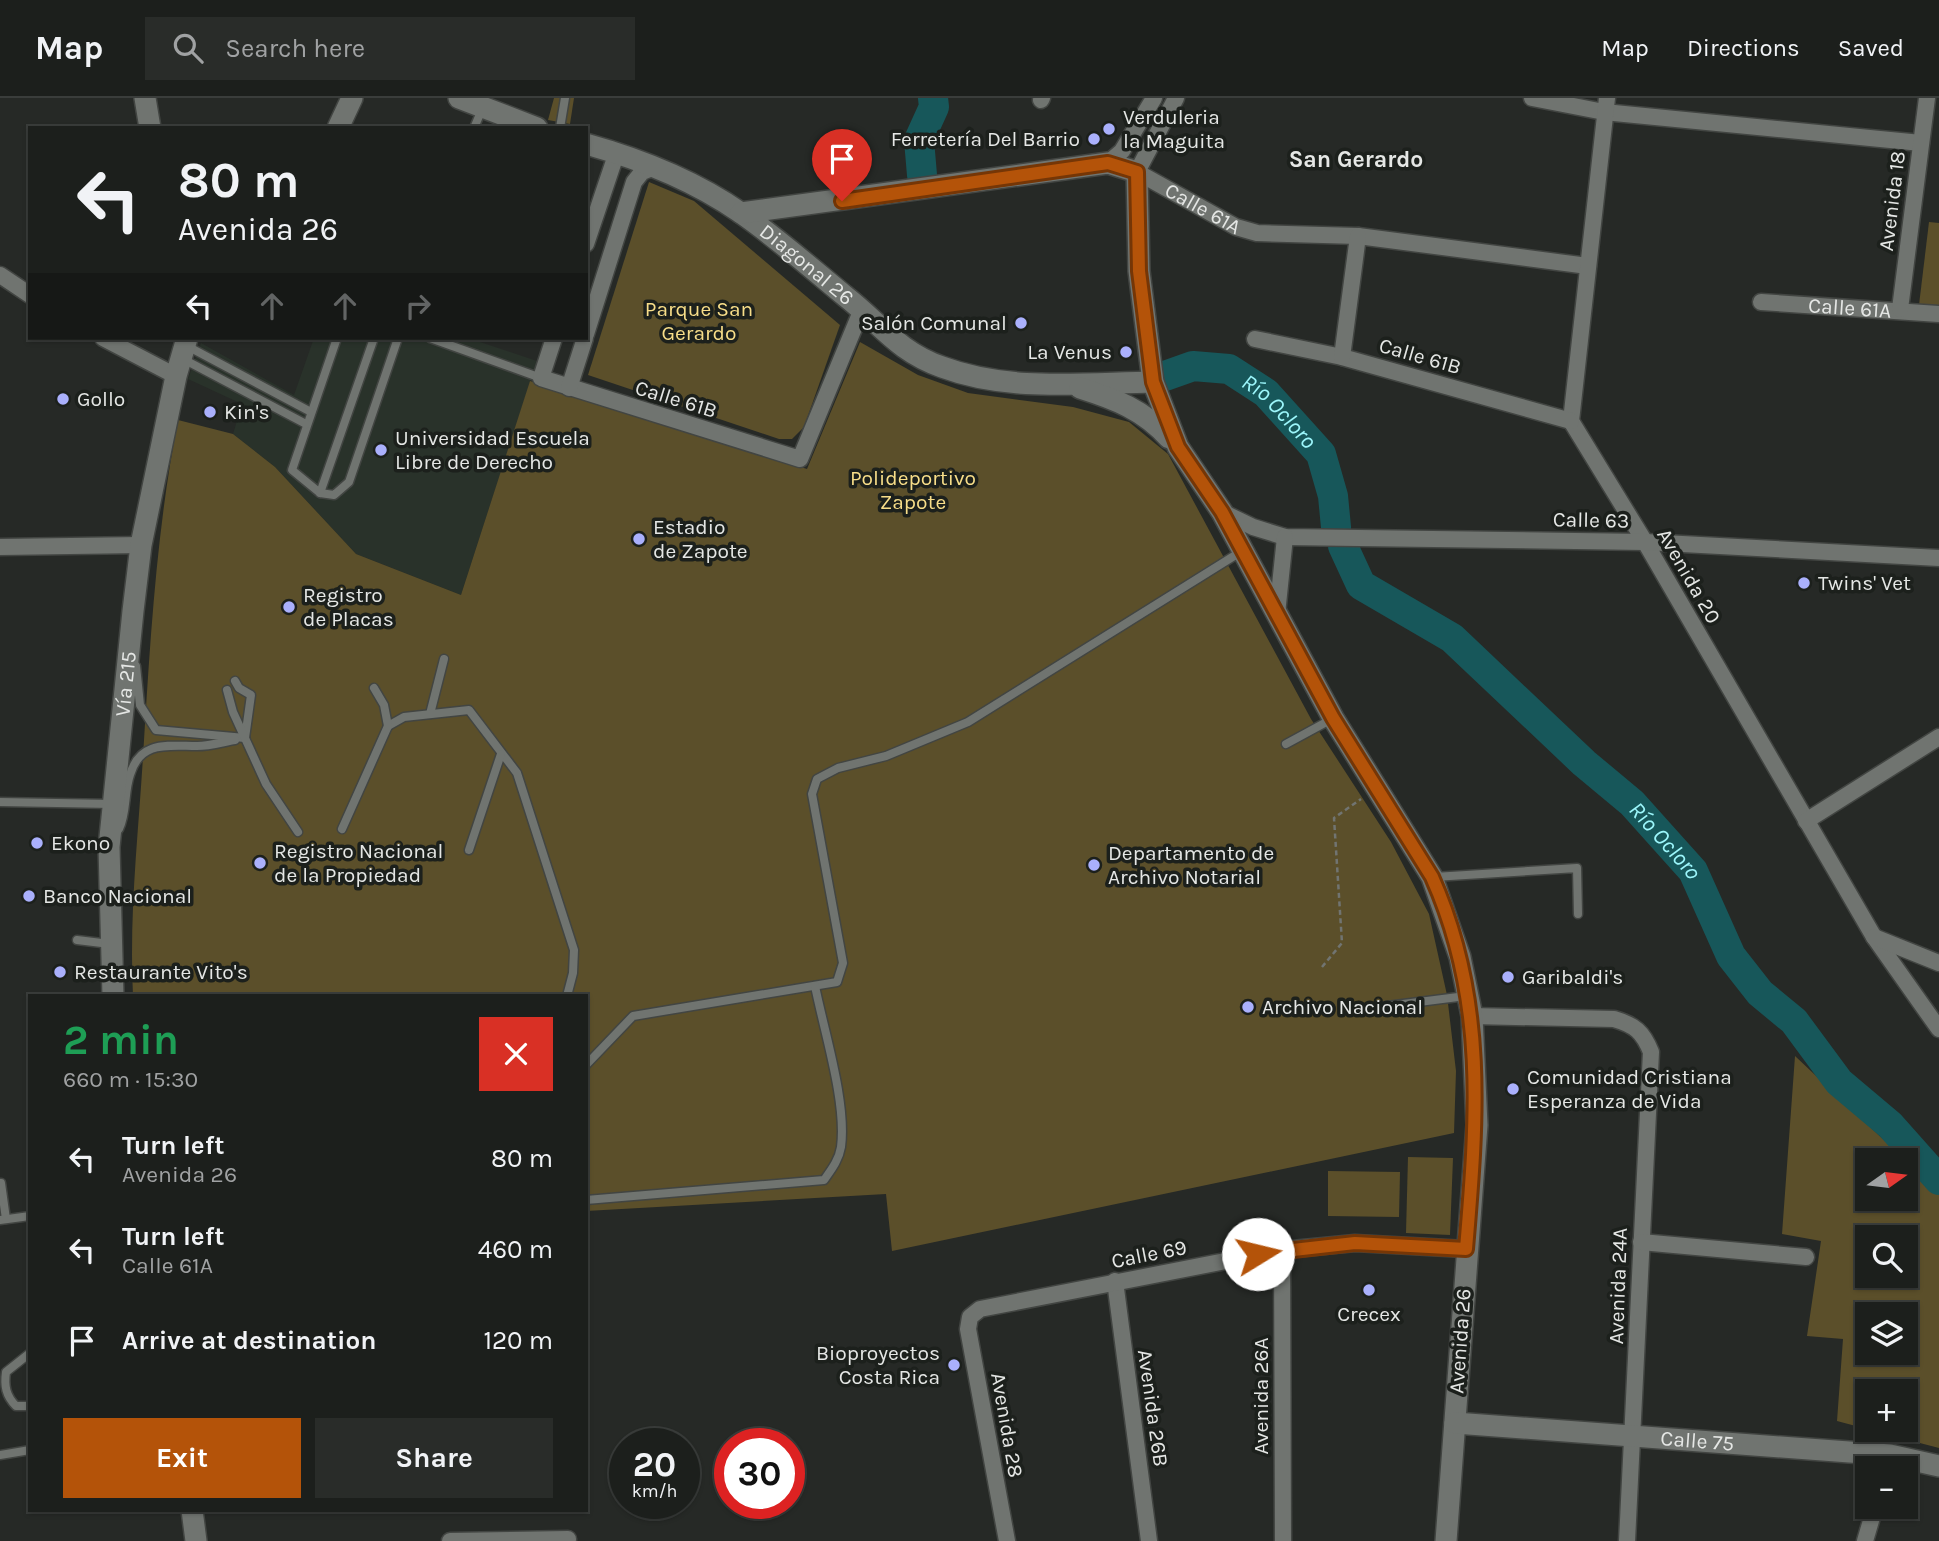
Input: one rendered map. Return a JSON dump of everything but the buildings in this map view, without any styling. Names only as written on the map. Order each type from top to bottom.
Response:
[{"type":"street","points":[[145,98],[150,126]]},
{"type":"street","points":[[459,98],[532,126]]},
{"type":"street","points":[[1108,163],[1122,151],[1154,98]]},
{"type":"street","name":"Avenida 26","points":[[1176,98],[1137,172],[1139,271],[1153,382],[1178,447],[1222,512],[1333,718],[1432,877],[1445,905],[1471,1006],[1476,1125],[1446,1541]]},
{"type":"street","points":[[1532,98],[1921,143]]},
{"type":"street","name":"Avenida 18","points":[[1900,309],[1927,98]]},
{"type":"street","points":[[339,126],[353,99]]},
{"type":"street","points":[[1572,421],[1605,105]]},
{"type":"street","name":"Diagonal 26","points":[[588,145],[617,152],[654,167],[691,184],[741,213],[862,309],[899,346],[941,367],[984,380],[1153,382]]},
{"type":"street","points":[[588,238],[617,152]]},
{"type":"street","name":"Calle 61A","points":[[741,213],[1108,163],[1137,172],[1237,227],[1257,233],[1358,236],[1588,266]]},
{"type":"street","points":[[588,330],[634,182],[642,172],[654,167]]},
{"type":"street","points":[[782,246],[786,226],[794,217],[815,205]]},
{"type":"street","points":[[1342,356],[1358,236]]},
{"type":"street","points":[[0,275],[28,294]]},
{"type":"street","name":"Calle 61A","points":[[1761,302],[1900,309],[1939,314]]},
{"type":"street","name":"Calle 61B","points":[[541,378],[800,459],[862,309]]},
{"type":"street","name":"Calle 61B","points":[[1255,339],[1342,356],[1572,421]]},
{"type":"street","points":[[115,340],[180,351]]},
{"type":"street","points":[[541,378],[553,340]]},
{"type":"street","points":[[569,388],[585,340]]},
{"type":"street","name":"Vía 215","points":[[113,994],[110,846],[132,611],[141,545],[180,351]]},
{"type":"street","name":"Diagonal 26","points":[[1064,383],[1132,407],[1152,419],[1178,447]]},
{"type":"street","name":"Avenida 20","points":[[1572,421],[1874,937],[1939,1028]]},
{"type":"street","name":"Calle 63","points":[[1222,512],[1253,527],[1285,537],[1645,542],[1939,558]]},
{"type":"street","points":[[1277,617],[1285,537]]},
{"type":"street","points":[[0,547],[141,545]]},
{"type":"street","points":[[1806,821],[1939,737]]},
{"type":"street","points":[[1874,937],[1939,963]]},
{"type":"street","name":"Avenida 24A","points":[[1471,1006],[1614,1019],[1632,1024],[1644,1035],[1651,1052],[1628,1541]]},
{"type":"street","points":[[1641,1242],[1806,1256]]},
{"type":"street","name":"Calle 69","points":[[970,1317],[980,1309],[1282,1250],[1355,1243],[1466,1249]]},
{"type":"street","name":"Avenida 26A","points":[[1282,1250],[1283,1541]]},
{"type":"street","name":"Avenida 26B","points":[[1115,1281],[1149,1541]]},
{"type":"street","name":"Avenida 28","points":[[970,1317],[968,1329],[1007,1541]]},
{"type":"street","name":"Calle 75","points":[[1455,1423],[1634,1435],[1855,1458]]},
{"type":"street","name":"Calle 75","points":[[1918,1464],[1939,1466]]},
{"type":"street","points":[[192,1512],[197,1541]]},
{"type":"street","points":[[1865,1541],[1871,1519]]},
{"type":"street","points":[[450,1541],[568,1539]]},
{"type":"lane","points":[[560,126],[565,98]]},
{"type":"lane","points":[[475,126],[483,107]]},
{"type":"lane","points":[[336,340],[292,470],[320,493],[334,495],[349,482],[397,340]]},
{"type":"lane","points":[[320,493],[373,340]]},
{"type":"lane","points":[[436,340],[541,378]]},
{"type":"lane","points":[[180,351],[310,412]]},
{"type":"lane","points":[[180,351],[306,424]]},
{"type":"lane","points":[[588,1062],[633,1016],[837,982],[843,963],[812,794],[817,779],[838,768],[886,756],[968,722],[1242,551]]},
{"type":"lane","points":[[132,611],[140,705],[156,730],[245,738]]},
{"type":"lane","points":[[430,714],[444,659]]},
{"type":"lane","points":[[235,681],[239,688],[251,695],[245,738]]},
{"type":"lane","points":[[374,688],[384,705],[388,726]]},
{"type":"lane","points":[[227,690],[266,784],[298,832]]},
{"type":"lane","points":[[342,829],[388,726],[404,716],[470,710],[517,773],[574,950],[573,973],[568,994]]},
{"type":"lane","points":[[1286,744],[1333,718]]},
{"type":"lane","points":[[110,846],[122,825],[130,775],[135,763],[146,750],[156,745],[199,746],[245,738]]},
{"type":"lane","points":[[469,850],[501,754]]},
{"type":"lane","points":[[0,802],[113,804]]},
{"type":"lane","points":[[1432,877],[1577,868],[1578,914]]},
{"type":"lane","points":[[78,940],[110,944]]},
{"type":"lane","points":[[588,1200],[824,1180],[835,1165],[841,1147],[840,1111],[815,986]]},
{"type":"lane","points":[[1348,1011],[1471,1006]]},
{"type":"lane","points":[[1,1182],[3,1220],[28,1216]]},
{"type":"lane","points":[[28,1355],[6,1372],[5,1383],[10,1400],[16,1406],[28,1406]]},
{"type":"lane","points":[[0,1455],[28,1450]]},
{"type":"path","points":[[1322,967],[1342,943],[1334,818],[1378,787]]},
{"type":"shaded area","name":"Universidad Escuela Libre de Derecho","points":[[313,340],[474,340],[537,361],[461,595],[356,554],[275,467],[233,434],[242,404],[188,379],[201,343],[294,395]]},
{"type":"green space","points":[[554,98],[574,98],[570,124],[548,120]]},
{"type":"green space","name":"Parque San Gerardo","points":[[649,182],[694,201],[840,325],[804,427],[792,439],[779,439],[588,375]]},
{"type":"green space","points":[[1929,222],[1939,223],[1939,306],[1919,305]]},
{"type":"green space","name":"Polideportivo Zapote","points":[[860,342],[918,375],[968,393],[1073,407],[1129,422],[1168,454],[1311,719],[1391,842],[1429,914],[1447,995],[1456,1071],[1454,1133],[892,1251],[886,1194],[588,1211],[588,994],[133,994],[133,906],[151,630],[164,504],[178,420],[233,434],[275,467],[356,554],[461,595],[530,381],[807,469]]},
{"type":"green space","points":[[1795,1056],[1892,1148],[1855,1148],[1855,1211],[1918,1211],[1918,1173],[1939,1193],[1939,1448],[1916,1442],[1918,1379],[1855,1379],[1855,1426],[1837,1421],[1843,1339],[1807,1336],[1821,1241],[1782,1234]]},
{"type":"green space","points":[[1408,1157],[1453,1158],[1450,1235],[1406,1233]]},
{"type":"green space","points":[[1328,1171],[1400,1172],[1399,1217],[1328,1216]]},
{"type":"waterway","name":"Río Ocloro","points":[[922,175],[919,140],[934,107],[933,98]]},
{"type":"waterway","name":"Río Ocloro","points":[[1162,377],[1193,366],[1229,369],[1266,393],[1321,454],[1333,496],[1336,527]]},
{"type":"waterway","name":"Río Ocloro","points":[[1343,546],[1361,585],[1452,638],[1584,763],[1632,803],[1693,871],[1731,956],[1760,993],[1794,1021],[1839,1082],[1890,1125],[1939,1180]]},
{"type":"place","name":"Verduleria la Maguita","points":[[1109,129]]},
{"type":"place","name":"Ferretería Del Barrio","points":[[1094,139]]},
{"type":"place","name":"Salón Comunal","points":[[1021,323]]},
{"type":"place","name":"La Venus","points":[[1126,352]]},
{"type":"place","name":"Gollo","points":[[63,399]]},
{"type":"place","name":"Kin's","points":[[210,412]]},
{"type":"place","name":"Universidad Escuela Libre de Derecho","points":[[381,450]]},
{"type":"place","name":"Estadio de Zapote","points":[[639,539]]},
{"type":"place","name":"Twins' Vet","points":[[1804,583]]},
{"type":"place","name":"Registro de Placas","points":[[289,607]]},
{"type":"place","name":"Ekono","points":[[37,843]]},
{"type":"place","name":"Registro Nacional de la Propiedad","points":[[260,863]]},
{"type":"place","name":"Departamento de Archivo Notarial","points":[[1094,865]]},
{"type":"place","name":"Banco Nacional","points":[[29,896]]},
{"type":"place","name":"Restaurante Vito's","points":[[60,972]]},
{"type":"place","name":"Garibaldi's","points":[[1508,977]]},
{"type":"place","name":"Archivo Nacional","points":[[1248,1007]]},
{"type":"place","name":"Comunidad Cristiana Esperanza de Vida","points":[[1513,1089]]},
{"type":"place","name":"Crecex","points":[[1369,1290]]},
{"type":"place","name":"Bioproyectos Costa Rica","points":[[954,1365]]},
{"type":"district","name":"San Gerardo","points":[[1356,159]]},
{"type":"route","points":[[842,201],[1108,163],[1137,172],[1139,271],[1153,382],[1178,447],[1222,512],[1333,718],[1432,877],[1445,905],[1461,957],[1472,1016],[1476,1125],[1466,1249],[1355,1243],[1258,1254]]}]
